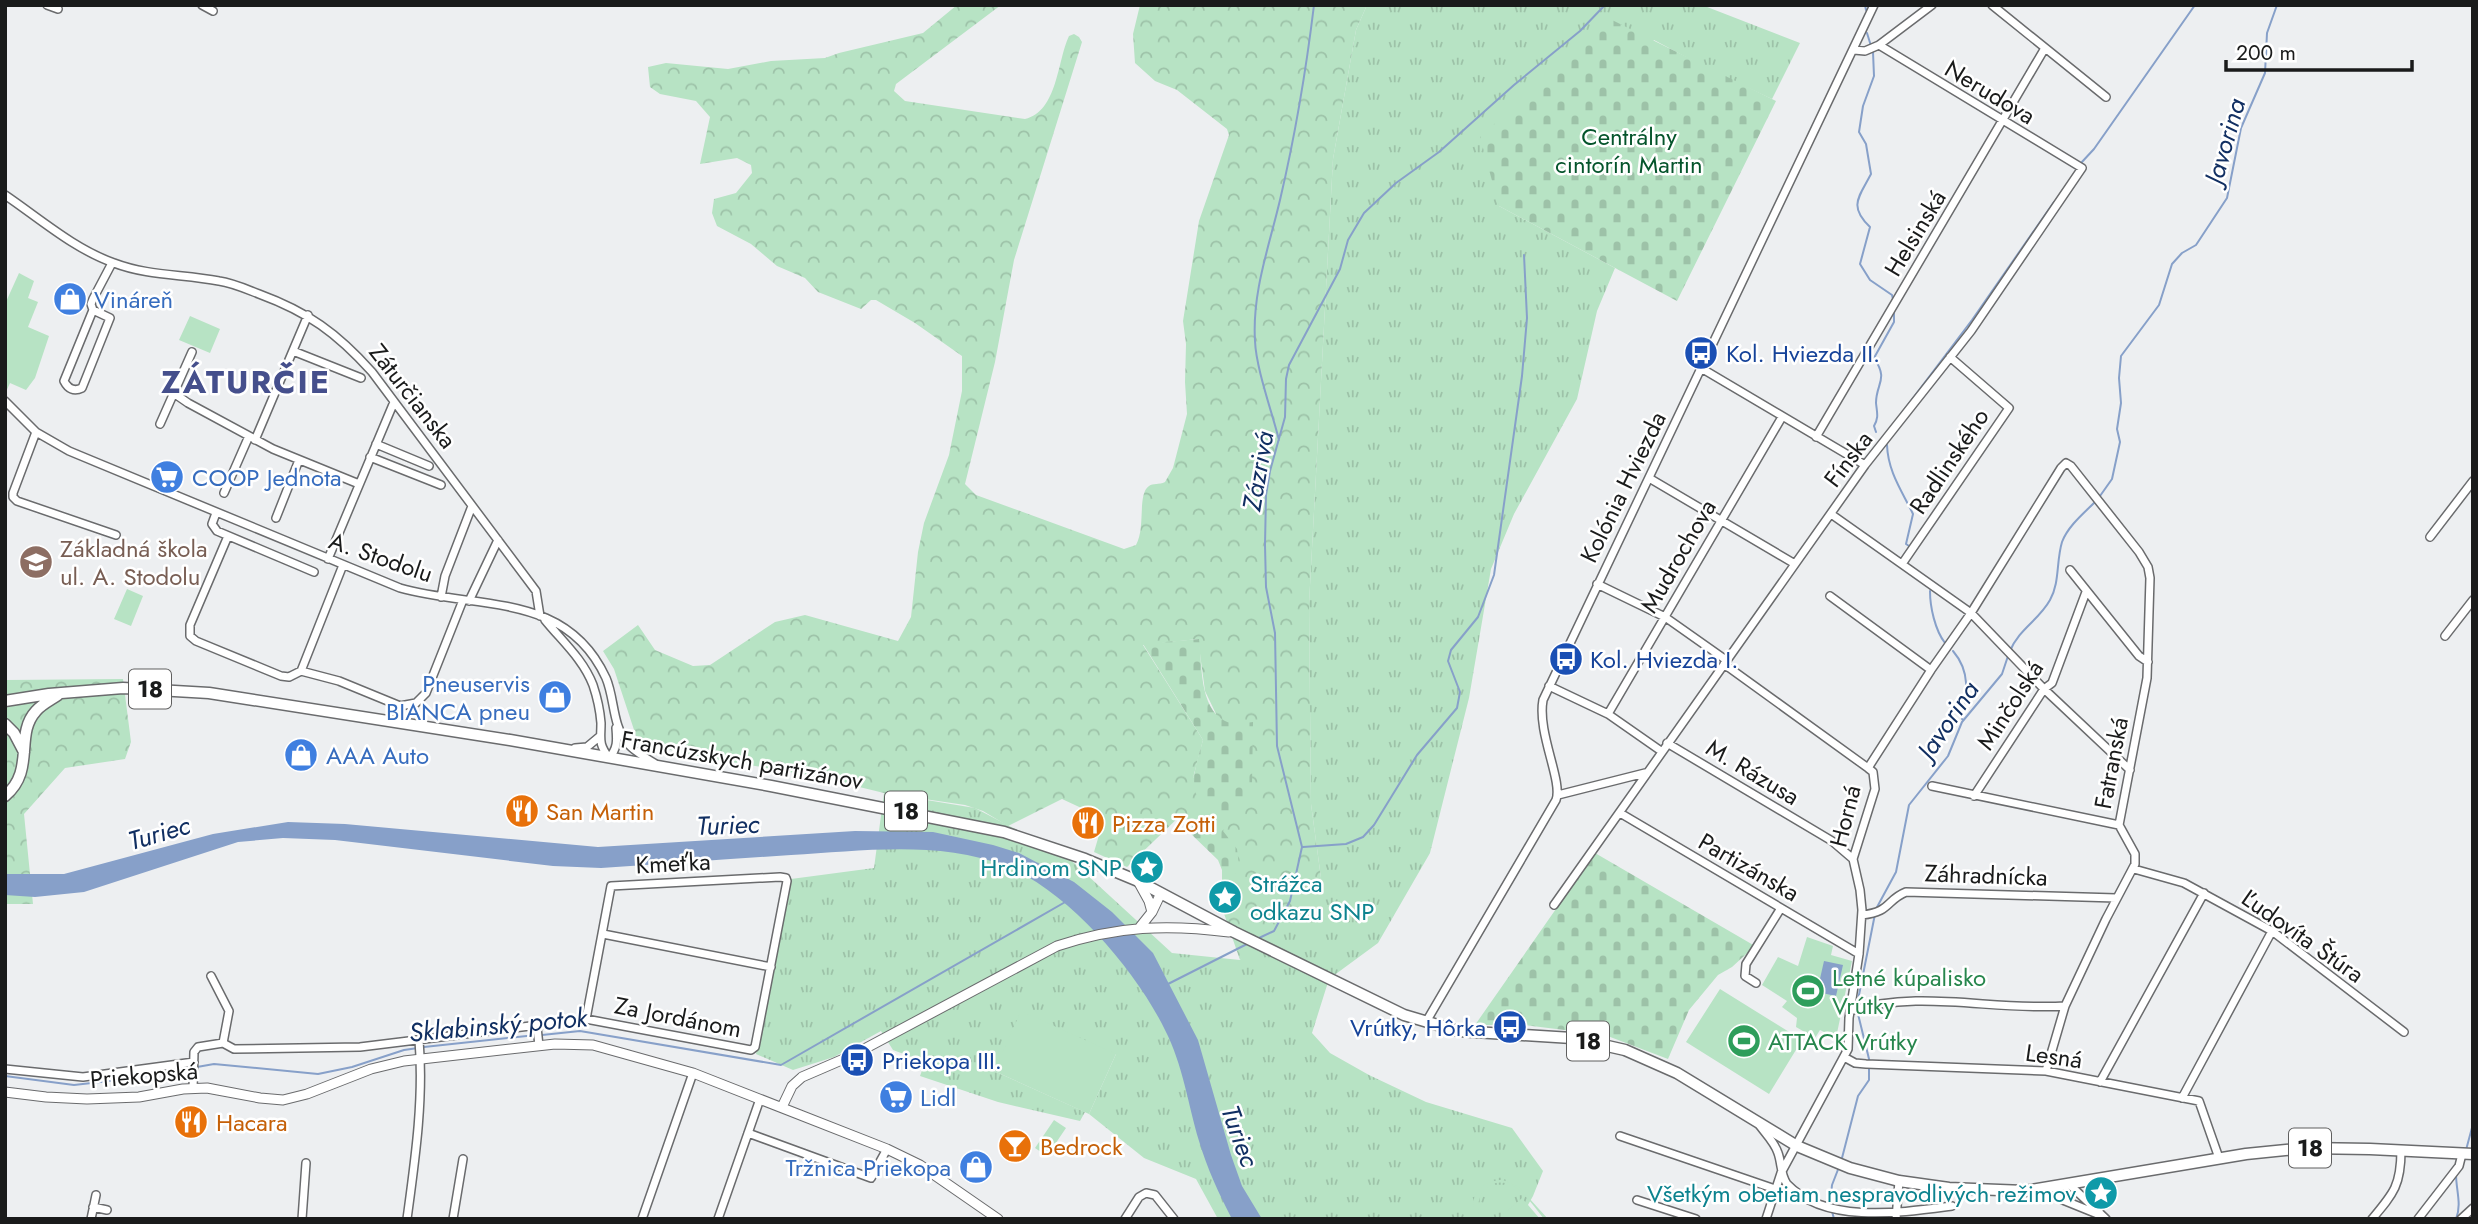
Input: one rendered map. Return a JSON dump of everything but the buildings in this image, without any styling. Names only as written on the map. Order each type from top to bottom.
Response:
[{"type":"main road","name":"Francúzskych partizánov","points":[[61,693],[131,688],[209,693],[771,786],[994,830],[1068,852],[1138,881],[1383,1006],[1426,1023],[1473,1033],[1572,1038],[1625,1050],[1677,1073],[1797,1146],[1850,1168],[1899,1181],[1948,1188],[2025,1191],[2219,1158],[2306,1148],[2467,1154]]},
{"type":"main road","name":"18","points":[[5,701],[61,693]]},
{"type":"main road","points":[[5,796],[22,774],[31,717],[41,706],[61,693]]},
{"type":"main road","points":[[5,724],[14,733],[24,752]]},
{"type":"street","points":[[47,5],[58,9]]},
{"type":"street","points":[[202,5],[213,11]]},
{"type":"street","name":"Kolónia Hviezda","points":[[1558,795],[1541,719],[1543,700],[1874,5]]},
{"type":"street","points":[[1992,5],[2106,97]]},
{"type":"street","points":[[1854,50],[1865,51],[1879,46],[1929,6]]},
{"type":"street","name":"Nerudova","points":[[1879,46],[2082,169]]},
{"type":"street","name":"Helsinská","points":[[1816,437],[2045,48]]},
{"type":"street","name":"Fínska","points":[[1554,905],[1865,465],[1950,357],[2024,256],[2082,169]]},
{"type":"street","name":"Záturčianska","points":[[5,195],[80,247],[112,263],[159,274],[220,281],[288,305],[308,315],[346,343],[372,372],[536,591],[542,618]]},
{"type":"street","points":[[93,310],[110,318],[82,388],[71,390],[64,381],[93,310],[93,299],[112,263]]},
{"type":"street","points":[[225,493],[308,315]]},
{"type":"street","points":[[293,351],[360,378]]},
{"type":"street","points":[[160,424],[192,352]]},
{"type":"street","name":"Radlinského","points":[[1902,564],[2009,408],[1950,357]]},
{"type":"street","points":[[1701,368],[1865,465]]},
{"type":"street","points":[[175,394],[252,438],[359,484]]},
{"type":"street","name":"A. Stodolu","points":[[5,401],[36,432],[80,457],[328,559],[400,588],[511,607],[542,618]]},
{"type":"street","points":[[328,559],[394,402]]},
{"type":"street","name":"Mudrochova","points":[[1608,714],[1782,417]]},
{"type":"street","points":[[36,432],[13,497],[17,501],[116,535]]},
{"type":"street","points":[[376,444],[429,466]]},
{"type":"street","points":[[370,457],[441,485]]},
{"type":"street","points":[[276,518],[299,460]]},
{"type":"street","name":"Horná","points":[[1766,1219],[1780,1173],[1844,1058],[1850,1040],[1860,954],[1870,914],[1860,890],[1853,859],[1875,789],[1873,772],[1868,768],[1971,613],[2061,468],[2066,463],[2071,466]]},
{"type":"street","name":"Fatranská","points":[[2071,466],[2139,552],[2148,567],[2150,578],[2147,678],[2119,825],[2135,854],[2134,869]]},
{"type":"street","points":[[1649,478],[1795,564]]},
{"type":"street","points":[[2430,537],[2473,481]]},
{"type":"street","points":[[441,597],[445,576],[472,506]]},
{"type":"street","points":[[216,513],[213,527],[228,536],[190,625],[190,636],[196,641],[281,676],[289,677],[301,671],[339,681],[400,706],[409,706],[426,693],[466,600],[498,540]]},
{"type":"street","points":[[1831,514],[1971,613],[2130,770]]},
{"type":"street","name":"A. Stodolu","points":[[228,536],[314,572]]},
{"type":"street","points":[[301,671],[343,565]]},
{"type":"street","points":[[2070,570],[2138,656],[2148,662]]},
{"type":"street","points":[[1597,584],[1665,617],[1868,768]]},
{"type":"street","name":"Minčolská","points":[[1973,796],[2044,688],[2052,683],[2086,592]]},
{"type":"street","points":[[1830,596],[1931,670]]},
{"type":"street","points":[[2445,636],[2473,600]]},
{"type":"street","points":[[542,618],[556,621],[570,631],[590,651],[608,682],[616,720],[617,742],[615,752],[609,758],[599,737],[600,712],[589,677],[576,655],[542,618]]},
{"type":"street","points":[[1549,686],[1608,714],[1661,751]]},
{"type":"street","points":[[616,720],[627,743],[662,767]]},
{"type":"street","points":[[557,749],[587,747],[599,737]]},
{"type":"street","name":"M. Rázusa","points":[[1667,743],[1832,841],[1853,859]]},
{"type":"street","points":[[1426,1023],[1558,795],[1645,773]]},
{"type":"street","points":[[1932,786],[2119,825]]},
{"type":"street","name":"Partizánska","points":[[1620,813],[1860,954]]},
{"type":"street","points":[[2046,1071],[2065,1006],[2116,898],[2134,869]]},
{"type":"street","name":"Ľudovíta Štúra","points":[[2134,869],[2184,883],[2272,931],[2404,1032]]},
{"type":"street","name":"Kmeťka","points":[[586,1019],[611,886],[786,878],[771,967]]},
{"type":"street","points":[[1138,881],[1152,912]]},
{"type":"street","points":[[1137,928],[1152,912],[1161,892]]},
{"type":"street","name":"Záhradnícka","points":[[1870,914],[1886,909],[1896,897],[1906,892],[2116,898]]},
{"type":"street","points":[[2100,1082],[2204,893]]},
{"type":"street","points":[[1756,983],[1745,976],[1746,964],[1781,908]]},
{"type":"street","points":[[782,1107],[792,1086],[802,1077],[853,1055],[1057,946],[1091,935],[1137,928],[1182,927],[1234,932]]},
{"type":"street","points":[[2182,1098],[2272,931]]},
{"type":"street","points":[[603,934],[771,967]]},
{"type":"street","name":"Za Jordánom","points":[[223,1043],[234,1049],[360,1047],[586,1019],[751,1050],[755,1047],[771,967]]},
{"type":"street","points":[[193,1088],[194,1052],[198,1047],[223,1043],[229,1011],[211,976]]},
{"type":"street","points":[[1854,1009],[1877,1003],[1912,1001],[2065,1006]]},
{"type":"street","points":[[537,1027],[539,1042]]},
{"type":"street","points":[[407,1219],[414,1168],[421,1055],[419,1040]]},
{"type":"street","name":"Priekopská","points":[[5,1091],[86,1100],[139,1097],[193,1088],[216,1089],[260,1098],[292,1099],[371,1069],[421,1055],[539,1042],[608,1047],[693,1073],[887,1149],[920,1165],[999,1219]]},
{"type":"street","name":"Lesná","points":[[1844,1058],[1855,1063],[1870,1064],[2046,1071],[2199,1101],[2219,1158]]},
{"type":"street","points":[[5,1069],[83,1077],[194,1062]]},
{"type":"street","points":[[642,1219],[693,1073]]},
{"type":"street","points":[[718,1219],[760,1099]]},
{"type":"street","points":[[1759,1123],[1776,1147],[1780,1173],[1794,1191],[1820,1211],[1847,1215],[1896,1216],[1952,1206]]},
{"type":"street","points":[[748,1133],[871,1178],[887,1149]]},
{"type":"street","points":[[1620,1136],[1775,1189]]},
{"type":"street","points":[[2372,1219],[2397,1186],[2401,1174],[2402,1150]]},
{"type":"street","points":[[2418,1219],[2467,1154]]},
{"type":"street","points":[[453,1219],[463,1159]]},
{"type":"street","points":[[302,1219],[306,1163]]},
{"type":"street","points":[[2103,1217],[2094,1197],[2097,1186],[2107,1178]]},
{"type":"street","points":[[1896,1216],[1899,1181]]},
{"type":"street","points":[[2070,1185],[2103,1217]]},
{"type":"street","points":[[2025,1191],[2058,1198],[2103,1217]]},
{"type":"street","points":[[1125,1219],[1139,1197],[1146,1193],[1155,1195],[1174,1219]]},
{"type":"street","points":[[91,1219],[96,1195]]},
{"type":"street","points":[[1637,1200],[1696,1219]]},
{"type":"street","points":[[93,1207],[107,1210]]},
{"type":"street","points":[[2461,1219],[2473,1208]]},
{"type":"green space","points":[[957,5],[1001,5],[896,84],[894,91],[905,101],[1025,119],[1036,114],[1050,96],[1069,36],[1074,34],[1082,42],[1014,260],[995,362],[965,484],[976,495],[1124,549],[1136,545],[1139,538],[1145,490],[1151,485],[1165,482],[1173,468],[1187,414],[1183,321],[1199,221],[1229,135],[1227,129],[1177,90],[1155,81],[1135,63],[1133,34],[1140,5],[1367,5],[1356,30],[1333,159],[1309,604],[1311,804],[1321,878],[1286,929],[1240,960],[1220,902],[1230,858],[1182,814],[1127,867],[1094,852],[1102,825],[1090,812],[1062,799],[1008,826],[983,811],[965,805],[884,793],[818,777],[680,753],[637,739],[614,669],[603,651],[638,625],[655,650],[693,666],[710,665],[775,622],[805,615],[898,641],[911,617],[924,523],[949,455],[962,391],[962,356],[876,300],[871,300],[861,309],[818,292],[805,278],[777,266],[751,244],[717,226],[712,213],[714,199],[736,193],[752,173],[751,165],[737,158],[700,164],[710,117],[696,101],[660,94],[650,87],[648,67],[666,63],[728,69],[771,61],[825,58],[923,33]],"holes":[[[1198,639],[1205,691],[1216,714],[1193,778],[1203,740],[1143,645]]]},
{"type":"green space","points":[[1367,5],[1702,5],[1800,43],[1772,99],[1654,40],[1499,206],[1615,268],[1597,311],[1577,399],[1514,514],[1491,569],[1469,698],[1430,853],[1378,943],[1329,979],[1312,1033],[1330,1053],[1369,1075],[1426,1102],[1512,1128],[1543,1171],[1520,1219],[1218,1219],[1196,1179],[1144,1158],[1089,1114],[1116,1054],[994,1071],[1085,1112],[1080,1121],[998,1102],[920,1076],[925,1062],[893,1050],[881,1031],[834,1057],[793,1070],[756,1054],[791,879],[874,868],[884,793],[975,808],[1059,852],[1172,953],[1240,960],[1321,878],[1311,804],[1309,604],[1333,159],[1356,30]]},
{"type":"green space","name":"Centrálny cintorín Martin","points":[[1610,19],[1776,101],[1677,301],[1499,206],[1480,137]]},
{"type":"green space","points":[[19,273],[34,281],[28,298],[38,302],[28,327],[49,336],[35,378],[26,390],[10,383],[5,394],[5,304]]},
{"type":"green space","points":[[190,316],[220,329],[210,353],[179,340]]},
{"type":"green space","points":[[127,589],[143,596],[131,626],[114,619]]},
{"type":"green space","points":[[1199,639],[1203,684],[1210,706],[1225,721],[1253,722],[1252,785],[1223,831],[1237,849],[1239,866],[1222,899],[1222,870],[1218,860],[1189,832],[1204,807],[1195,791],[1194,783],[1203,740],[1143,644]]},
{"type":"green space","points":[[123,679],[131,742],[125,759],[65,768],[24,814],[33,904],[5,904],[5,680]]},
{"type":"green space","points":[[1595,853],[1755,946],[1732,967],[1718,975],[1689,1010],[1668,1059],[1605,1035],[1524,1025],[1475,1025]]},
{"type":"green space","name":"Letné kúpalisko Vrútky","points":[[1807,937],[1833,946],[1831,955],[1852,961],[1836,1038],[1820,1030],[1815,1038],[1796,1027],[1797,1018],[1782,1007],[1787,1001],[1762,985],[1778,957],[1798,966]]},
{"type":"green space","name":"ATTACK Vrútky","points":[[1720,989],[1802,1040],[1769,1094],[1686,1042]]},
{"type":"green space","points":[[1021,1011],[1116,1054],[1089,1114],[994,1071]]},
{"type":"green space","points":[[1054,1120],[1066,1128],[1047,1156],[1035,1148]]},
{"type":"green space","points":[[1503,1180],[1519,1187],[1548,1219],[1544,1219],[1530,1201],[1513,1186],[1497,1183],[1490,1185],[1481,1196],[1481,1219],[1477,1219],[1473,1204],[1478,1191],[1488,1183]]},
{"type":"green space","points":[[1522,1198],[1540,1219],[1498,1219]]},
{"type":"water","points":[[288,822],[345,824],[598,847],[855,831],[933,832],[1019,853],[1074,882],[1112,912],[1153,953],[1198,1040],[1242,1186],[1262,1219],[1232,1219],[1202,1151],[1171,1043],[1152,1007],[1118,958],[1076,913],[1053,894],[1006,866],[980,858],[900,849],[601,868],[553,866],[335,840],[283,838],[238,842],[84,892],[35,897],[5,895],[5,874],[64,874],[213,834]]},
{"type":"water","points":[[1824,961],[1843,965],[1836,996],[1817,992]]},
{"type":"waterway","points":[[1279,440],[1256,352],[1256,305],[1295,128],[1314,5]]},
{"type":"waterway","name":"Zázrivá","points":[[1259,938],[1274,931],[1290,901],[1302,847],[1277,746],[1275,633],[1266,587],[1266,495],[1285,417],[1289,365],[1340,269],[1348,240],[1364,213],[1396,183],[1439,152],[1580,31],[1605,5]]},
{"type":"waterway","points":[[1865,5],[1866,10]]},
{"type":"waterway","points":[[2081,163],[2094,149],[2195,5]]},
{"type":"waterway","name":"Javorina","points":[[2100,496],[2112,479],[2120,442],[2117,429],[2121,403],[2121,356],[2159,305],[2172,264],[2182,253],[2196,245],[2227,198],[2241,128],[2265,73],[2267,33],[2277,5]]},
{"type":"waterway","points":[[1867,33],[1871,46]]},
{"type":"waterway","points":[[1873,52],[1874,76],[1863,106],[1859,132],[1866,144],[1871,174],[1857,207],[1870,227],[1860,264],[1870,280],[1892,295],[1893,299]]},
{"type":"waterway","points":[[1904,410],[1972,320],[2054,202]]},
{"type":"waterway","points":[[1303,847],[1346,844],[1363,837],[1374,825],[1417,755],[1457,708],[1460,692],[1448,661],[1451,650],[1478,617],[1494,575],[1522,376],[1527,318],[1524,255]]},
{"type":"waterway","points":[[1876,432],[1874,426],[1881,372],[1874,358],[1894,322],[1894,311]]},
{"type":"waterway","points":[[1887,445],[1893,473],[1913,514],[1906,544],[1909,546]]},
{"type":"waterway","name":"Javorina","points":[[2010,651],[2018,637],[2050,600],[2065,536],[2096,501]]},
{"type":"waterway","points":[[1930,591],[1938,632],[1945,643]]},
{"type":"waterway","points":[[1953,651],[1965,675],[1966,692],[1962,719]]},
{"type":"waterway","name":"Javorina","points":[[1876,909],[1896,872],[1909,805],[1948,756],[1962,722],[2002,674],[2008,656]]},
{"type":"waterway","name":"Sklabinský potok","points":[[542,1035],[580,1031],[781,1065],[1067,901]]},
{"type":"waterway","name":"Javorina","points":[[1857,1005],[1875,914]]},
{"type":"waterway","name":"Zázrivá","points":[[1168,984],[1247,944]]},
{"type":"waterway","name":"Javorina","points":[[1858,1014],[1870,1063]]},
{"type":"waterway","name":"Sklabinský potok","points":[[424,1047],[536,1035]]},
{"type":"waterway","name":"Sklabinský potok","points":[[197,1067],[214,1064],[318,1074],[418,1048]]},
{"type":"waterway","name":"Sklabinský potok","points":[[5,1076],[74,1085],[191,1068]]},
{"type":"waterway","name":"Javorina","points":[[1842,1158],[1858,1096],[1869,1080],[1869,1068]]},
{"type":"waterway","points":[[2466,1150],[2473,1124]]},
{"type":"waterway","name":"Javorina","points":[[1830,1205],[1832,1185],[1839,1167]]},
{"type":"waterway","points":[[2456,1174],[2459,1202],[2456,1219]]},
{"type":"waterway","name":"Javorina","points":[[1832,1211],[1834,1219]]},
{"type":"place","name":"Vináreň","points":[[70,299]]},
{"type":"place","name":"Kol. Hviezda II.","points":[[1701,353]]},
{"type":"place","name":"COOP Jednota","points":[[167,477]]},
{"type":"place","name":"Základná škola ul. A. Stodolu","points":[[36,562]]},
{"type":"place","name":"Kol. Hviezda I.","points":[[1566,659]]},
{"type":"place","name":"Pneuservis BIANCA pneu","points":[[555,697]]},
{"type":"place","name":"AAA Auto","points":[[301,755]]},
{"type":"place","name":"San Martin","points":[[522,811]]},
{"type":"place","name":"Pizza Zotti","points":[[1088,823]]},
{"type":"place","name":"Hrdinom SNP","points":[[1147,867]]},
{"type":"place","name":"Strážca odkazu SNP","points":[[1225,897]]},
{"type":"place","name":"Letné kúpalisko Vrútky","points":[[1808,991]]},
{"type":"place","name":"Vrútky, Hôrka","points":[[1510,1027]]},
{"type":"place","name":"ATTACK Vrútky","points":[[1744,1041]]},
{"type":"place","name":"Priekopa III.","points":[[857,1060]]},
{"type":"place","name":"Lidl","points":[[896,1097]]},
{"type":"place","name":"Hacara","points":[[191,1122]]},
{"type":"place","name":"Bedrock","points":[[1015,1146]]},
{"type":"place","name":"Tržnica Priekopa","points":[[976,1167]]},
{"type":"place","name":"Všetkým obetiam nespravodlivých režimov","points":[[2101,1193]]},
{"type":"district","name":"ZÁTURČIE","points":[[246,382]]},
{"type":"water label","name":"Turiec","points":[[728,825]]},
{"type":"water label","name":"Turiec","points":[[159,833]]},
{"type":"water label","name":"Turiec","points":[[1240,1136]]}]
